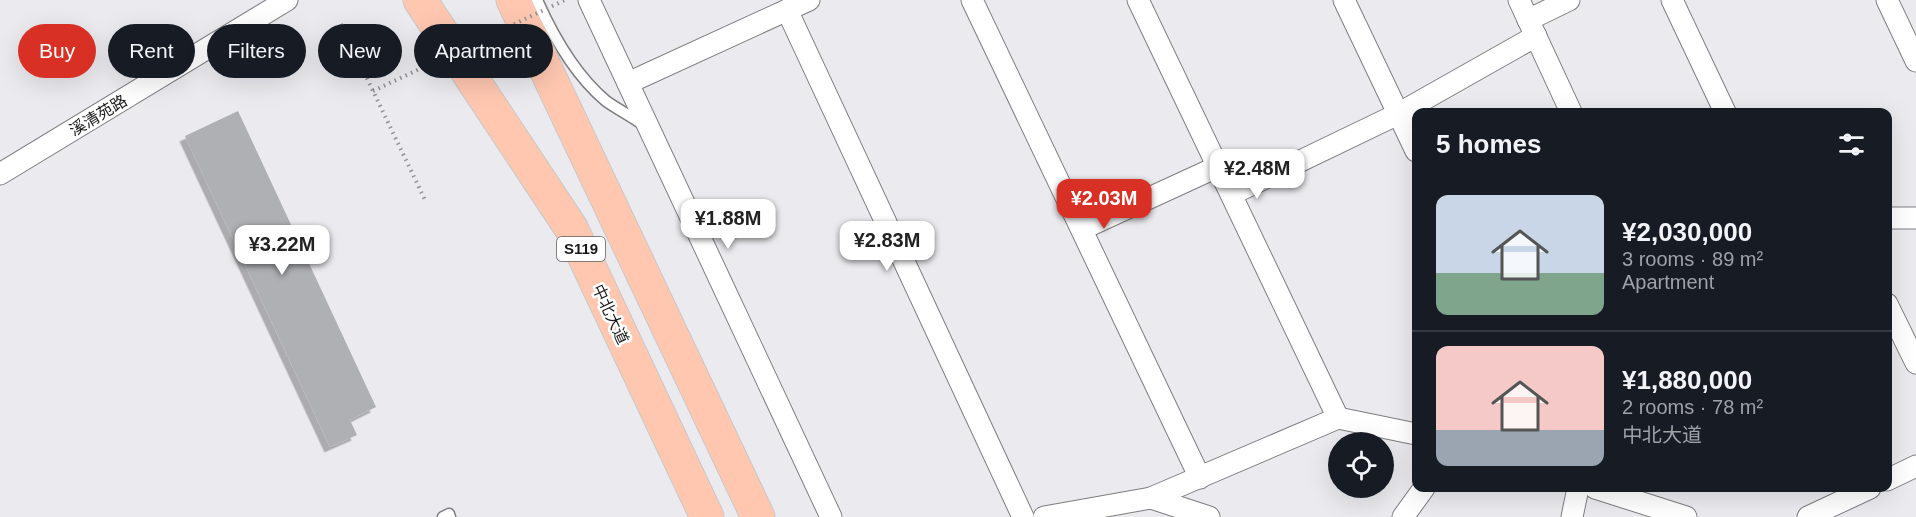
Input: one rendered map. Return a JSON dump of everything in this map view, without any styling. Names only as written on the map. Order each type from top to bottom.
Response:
[{"type":"highway","name":"中北大道","points":[[420,0],[571,228],[707,517]]},
{"type":"highway","name":"S119","points":[[513,0],[758,517]]},
{"type":"street","name":"溪清苑路","points":[[0,174],[287,0]]},
{"type":"street","points":[[589,0],[831,517]]},
{"type":"street","points":[[628,83],[810,0]]},
{"type":"street","points":[[972,0],[1200,478]]},
{"type":"street","points":[[1138,0],[1338,418]]},
{"type":"street","points":[[1344,0],[1412,143]]},
{"type":"street","points":[[1519,0],[1569,108]]},
{"type":"street","points":[[1232,194],[1398,114],[1532,28],[1569,0]]},
{"type":"street","points":[[1672,0],[1723,108]]},
{"type":"street","points":[[1887,0],[1916,61]]},
{"type":"street","points":[[787,10],[1023,517]]},
{"type":"street","points":[[1082,229],[1219,166]]},
{"type":"street","points":[[1892,218],[1916,218]]},
{"type":"street","points":[[1892,314],[1916,363]]},
{"type":"street","points":[[1044,517],[1151,498],[1338,418],[1412,433]]},
{"type":"street","points":[[1892,478],[1916,466]]},
{"type":"street","points":[[1403,517],[1421,492]]},
{"type":"street","points":[[1572,517],[1577,492]]},
{"type":"street","points":[[1608,492],[1686,517]]},
{"type":"street","points":[[1808,517],[1861,492]]},
{"type":"street","points":[[1151,498],[1209,517]]},
{"type":"lane","points":[[537,0],[561,45],[580,72],[606,100],[650,129]]},
{"type":"lane","points":[[443,517],[449,514],[450,517]]},
{"type":"path","points":[[373,91],[566,0]]},
{"type":"path","points":[[367,78],[426,202]]},
{"type":"building","points":[[238,111],[376,407],[350,420],[357,435],[330,447],[185,136]]}]
